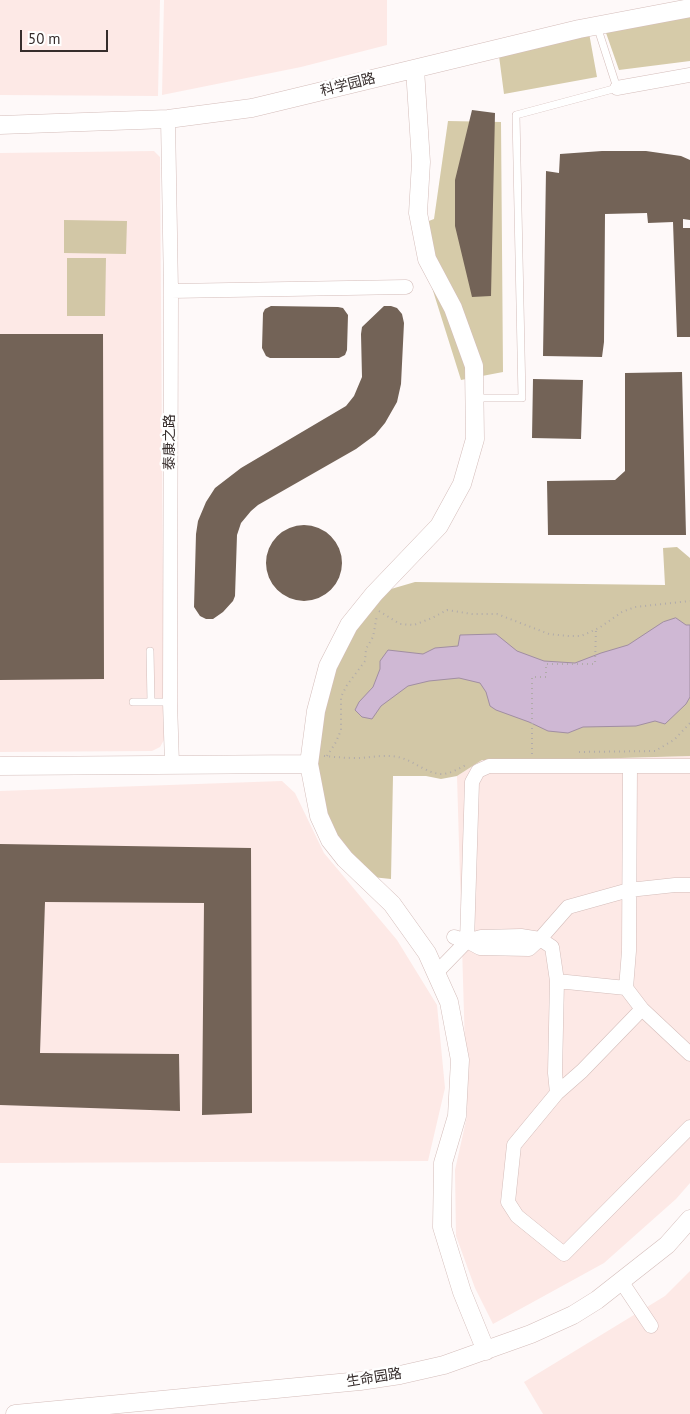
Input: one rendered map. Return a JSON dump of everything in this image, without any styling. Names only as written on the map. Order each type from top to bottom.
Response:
[{"type":"street","name":"科学园路","points":[[0,125],[168,119],[252,108],[597,26],[690,8]]},
{"type":"street","points":[[415,69],[421,162],[418,213],[427,258],[453,308],[474,366],[475,439],[462,484],[439,526],[374,594],[349,625],[328,666],[316,711],[309,764],[320,816],[330,840],[345,859],[392,904],[427,952],[449,1002],[460,1060],[457,1116],[443,1163],[442,1227],[462,1292],[486,1351]]},
{"type":"street","points":[[617,88],[690,75]]},
{"type":"street","name":"泰康之路","points":[[168,119],[171,290],[170,702],[172,764]]},
{"type":"street","points":[[171,290],[406,287]]},
{"type":"street","points":[[0,766],[309,764]]},
{"type":"street","points":[[436,973],[461,939],[472,782],[478,771],[489,766],[690,766]]},
{"type":"street","points":[[630,766],[629,950],[626,988],[642,1009],[690,1054]]},
{"type":"street","points":[[461,939],[480,948],[529,949],[568,907],[629,890],[690,885]]},
{"type":"street","points":[[540,939],[552,947],[557,981],[555,1073],[557,1093]]},
{"type":"street","points":[[557,981],[626,988]]},
{"type":"street","points":[[642,1009],[582,1071],[557,1093],[514,1145],[508,1202],[517,1216],[564,1254],[690,1127]]},
{"type":"street","name":"生命园路","points":[[15,1414],[178,1406],[400,1375],[444,1365],[531,1334],[573,1315],[597,1300],[667,1245],[690,1219]]},
{"type":"street","points":[[621,1281],[651,1326]]},
{"type":"lane","points":[[475,398],[522,398],[516,115],[617,88],[597,26]]},
{"type":"lane","points":[[150,652],[150,702]]},
{"type":"lane","points":[[133,702],[170,702]]},
{"type":"path","points":[[327,756],[341,730],[341,698],[347,685],[365,661],[366,649],[373,637],[378,610],[400,624],[414,625],[447,610],[472,614],[497,614],[550,634],[581,636],[596,629],[622,612],[635,607],[690,601]]},
{"type":"path","points":[[532,754],[532,676],[546,677],[546,664],[595,664],[596,629]]},
{"type":"shaded area","points":[[0,0],[160,0],[158,96],[0,95]]},
{"type":"shaded area","points":[[164,0],[387,0],[387,45],[301,67],[162,95]]},
{"type":"shaded area","points":[[690,16],[690,61],[619,70],[605,30]]},
{"type":"shaded area","points":[[589,33],[597,77],[504,94],[499,56]]},
{"type":"shaded area","points":[[448,121],[501,122],[503,372],[461,380],[413,227],[434,219]]},
{"type":"shaded area","points":[[154,151],[160,157],[164,740],[160,747],[152,751],[0,752],[0,153]]},
{"type":"shaded area","points":[[64,220],[127,221],[126,254],[64,253]]},
{"type":"shaded area","points":[[67,258],[106,258],[105,316],[67,316]]},
{"type":"shaded area","points":[[677,547],[690,558],[690,756],[518,761],[482,760],[457,776],[441,779],[426,776],[393,776],[391,879],[372,877],[345,859],[319,816],[316,711],[328,666],[374,594],[415,582],[665,585],[663,548]]},
{"type":"shaded area","points":[[676,618],[686,625],[690,625],[690,697],[686,704],[665,724],[655,721],[636,726],[583,727],[568,733],[548,731],[496,710],[490,706],[486,692],[480,683],[459,678],[429,681],[408,686],[381,706],[372,719],[362,717],[355,710],[359,702],[373,687],[380,669],[380,661],[388,650],[423,654],[435,648],[458,646],[460,635],[496,634],[517,651],[544,661],[575,663],[628,645],[663,622]]},
{"type":"shaded area","points":[[690,756],[690,1183],[676,1199],[604,1263],[493,1324],[475,1288],[456,1236],[455,1170],[467,1116],[457,776],[482,760],[518,761]]},
{"type":"shaded area","points":[[282,781],[295,793],[324,853],[397,940],[437,1005],[445,1088],[428,1161],[0,1163],[0,791]]},
{"type":"shaded area","points":[[690,1271],[690,1414],[543,1414],[524,1382],[665,1296]]},
{"type":"building","points":[[472,110],[495,113],[491,296],[472,297],[455,226],[455,180]]},
{"type":"building","points":[[602,151],[646,151],[681,156],[690,160],[690,220],[683,219],[683,228],[690,228],[690,337],[677,337],[673,222],[648,223],[647,213],[605,214],[604,342],[602,357],[543,356],[546,171],[559,173],[560,154]]},
{"type":"building","points":[[271,306],[343,308],[348,315],[347,350],[345,355],[339,358],[270,358],[266,356],[262,348],[263,313],[265,309]]},
{"type":"building","points":[[384,306],[397,308],[402,314],[404,323],[401,384],[397,402],[385,423],[375,435],[356,449],[258,505],[251,511],[241,523],[237,535],[235,596],[233,601],[213,619],[206,619],[200,616],[194,607],[196,534],[198,521],[206,502],[215,488],[241,468],[346,406],[354,396],[362,377],[362,327]]},
{"type":"building","points":[[0,334],[103,334],[104,679],[0,680]]},
{"type":"building","points":[[682,372],[686,535],[548,535],[547,481],[615,480],[625,471],[625,373]]},
{"type":"building","points":[[533,379],[583,380],[581,439],[532,438]]},
{"type":"building","points":[[304,525],[319,528],[331,536],[339,548],[342,563],[339,578],[331,590],[319,598],[304,601],[289,598],[277,590],[269,578],[266,563],[269,548],[277,536],[289,528]]},
{"type":"building","points":[[0,844],[251,848],[252,1113],[202,1115],[204,903],[45,902],[40,1053],[179,1054],[180,1111],[0,1105]]}]
